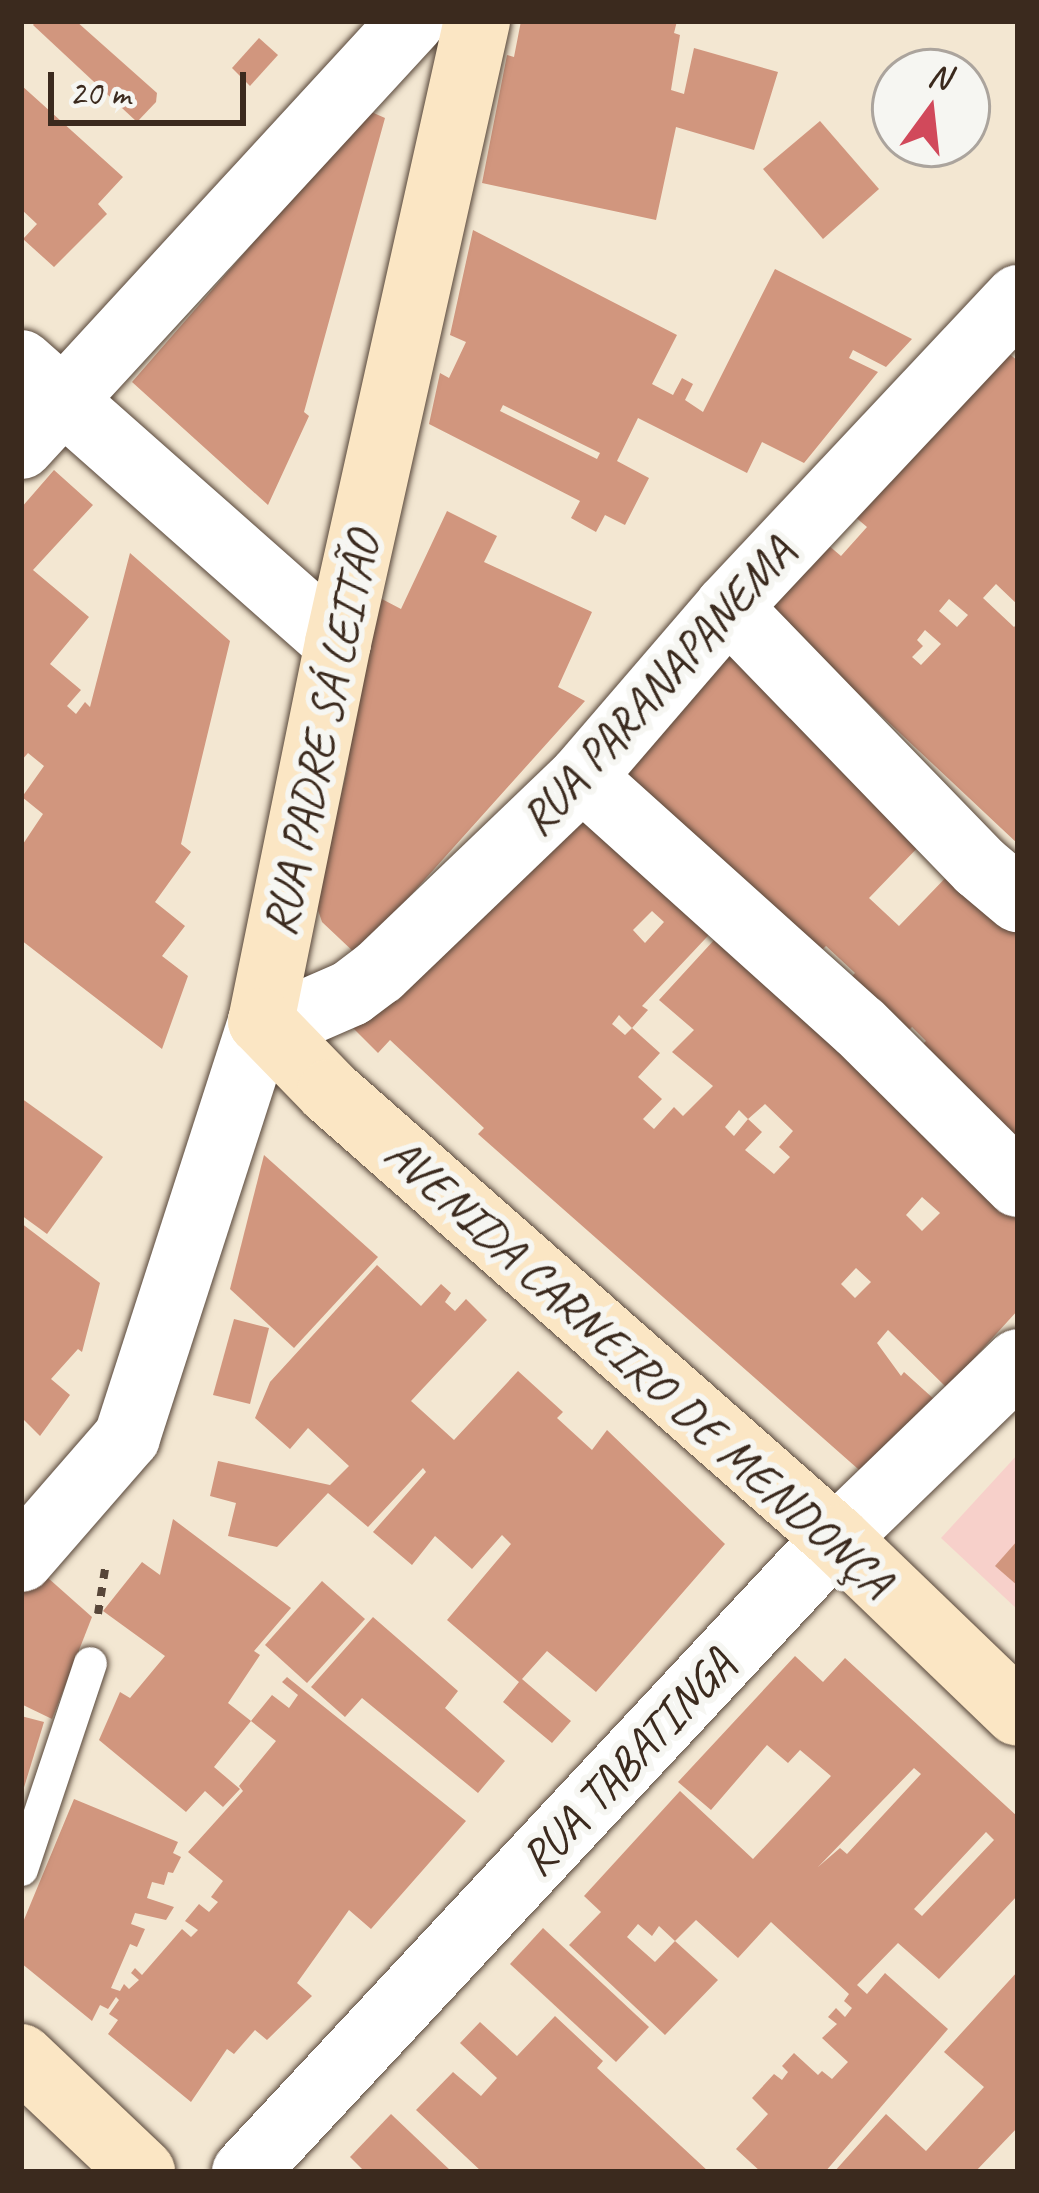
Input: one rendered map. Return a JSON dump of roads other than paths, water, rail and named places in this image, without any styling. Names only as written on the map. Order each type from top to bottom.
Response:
[{"type":"main road","name":"RUA PADRE SÁ LEITÃO","points":[[261,1021],[338,643],[477,21]]},
{"type":"main road","name":"AVENIDA CARNEIRO DE MENDONÇA","points":[[261,1021],[330,1092],[836,1538],[1018,1713]]},
{"type":"main road","points":[[21,2056],[142,2172]]},
{"type":"street","points":[[338,643],[34,404],[412,21]]},
{"type":"street","name":"RUA PARANAPANEMA","points":[[261,1021],[303,1014],[351,993],[379,972],[582,777],[728,607],[1013,312]]},
{"type":"street","points":[[728,607],[980,867],[1018,899]]},
{"type":"street","points":[[582,777],[860,1028],[1018,1184]]},
{"type":"street","name":"RUA PADRE SÁ LEITÃO","points":[[21,1559],[127,1437],[261,1021]]},
{"type":"street","name":"RUA TABATINGA","points":[[245,2172],[836,1538],[1018,1362]]},
{"type":"lane","points":[[21,1869],[90,1663]]}]
